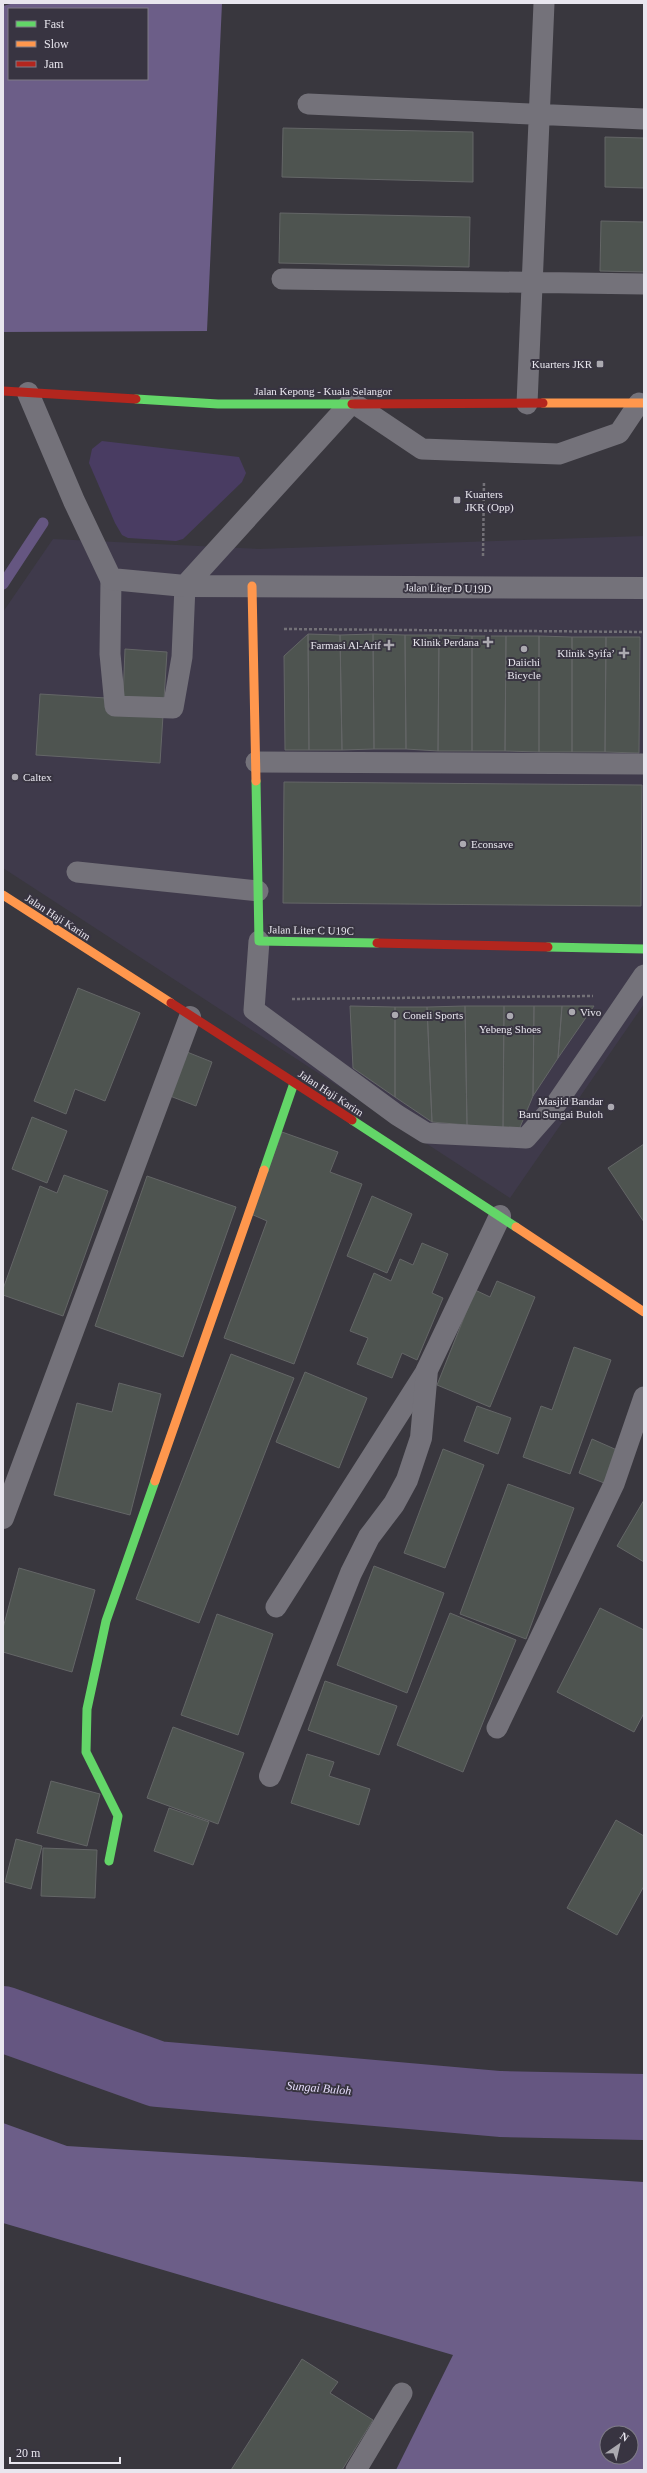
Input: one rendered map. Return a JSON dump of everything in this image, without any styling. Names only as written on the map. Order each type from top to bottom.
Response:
[{"type":"main road","name":"Jalan Kepong - Kuala Selangor","points":[[3,391],[218,404],[352,402],[527,404],[641,403]]},
{"type":"main road","name":"Jalan Liter C U19C","points":[[252,586],[259,941],[644,949]]},
{"type":"main road","name":"Jalan Haji Karim","points":[[3,895],[500,1216],[644,1312]]},
{"type":"main road","points":[[109,1861],[118,1816],[86,1752],[87,1709],[106,1620],[294,1083]]},
{"type":"street","points":[[28,393],[74,501],[111,579]]},
{"type":"street","points":[[185,586],[352,402]]},
{"type":"street","name":"Jalan Liter D U19D","points":[[111,579],[185,586],[483,589],[644,588]]},
{"type":"street","points":[[3,1518],[190,1017]]},
{"type":"street","points":[[270,1776],[351,1573],[369,1537],[394,1504],[407,1480],[421,1438],[427,1370],[500,1216]]},
{"type":"lane","points":[[527,404],[544,3]]},
{"type":"lane","points":[[308,104],[644,119]]},
{"type":"lane","points":[[282,279],[644,284]]},
{"type":"lane","points":[[352,402],[422,449],[559,454],[619,434],[641,403]]},
{"type":"lane","points":[[111,579],[110,654],[115,706],[173,708],[182,657],[185,586]]},
{"type":"lane","points":[[256,762],[644,764]]},
{"type":"lane","points":[[77,872],[258,891]]},
{"type":"lane","points":[[259,941],[253,999],[254,1010],[397,1115],[426,1133],[526,1138],[556,1104],[644,975]]},
{"type":"lane","points":[[276,1607],[427,1370]]},
{"type":"lane","points":[[496,1728],[614,1484],[644,1397]]},
{"type":"lane","points":[[356,2470],[402,2393]]},
{"type":"path","points":[[483,589],[484,451]]},
{"type":"path","points":[[253,629],[644,632]]},
{"type":"path","points":[[253,999],[630,996]]},
{"type":"shaded area","points":[[14,3],[222,3],[207,331],[3,332],[3,6]]},
{"type":"shaded area","points":[[102,441],[239,457],[246,473],[242,482],[183,539],[176,541],[128,538],[122,535],[115,523],[89,463],[92,449]]},
{"type":"shaded area","points":[[644,536],[644,1004],[510,1198],[3,868],[3,612],[53,539],[259,549]]},
{"type":"shaded area","points":[[3,2123],[67,2146],[644,2182],[644,2470],[396,2470],[453,2355],[3,2223]]},
{"type":"building","points":[[283,128],[473,132],[473,182],[282,177]]},
{"type":"building","points":[[605,137],[644,138],[644,188],[605,187]]},
{"type":"building","points":[[280,213],[470,217],[469,267],[279,263]]},
{"type":"building","points":[[601,221],[644,222],[644,272],[600,271]]},
{"type":"building","points":[[308,634],[340,635],[342,750],[309,750]]},
{"type":"building","points":[[308,634],[309,750],[285,750],[284,656]]},
{"type":"building","points":[[373,634],[374,749],[342,750],[340,635]]},
{"type":"building","points":[[373,634],[405,635],[406,749],[374,749]]},
{"type":"building","points":[[405,635],[439,635],[438,751],[406,749]]},
{"type":"building","points":[[439,635],[472,636],[472,751],[438,751]]},
{"type":"building","points":[[472,636],[506,636],[505,751],[472,751]]},
{"type":"building","points":[[506,636],[539,636],[539,752],[505,751]]},
{"type":"building","points":[[539,636],[572,637],[572,752],[539,752]]},
{"type":"building","points":[[572,637],[606,637],[605,752],[572,752]]},
{"type":"building","points":[[606,637],[640,637],[639,753],[605,752]]},
{"type":"building","points":[[125,649],[167,652],[160,763],[36,755],[40,694],[123,699]]},
{"type":"building","name":"Econsave","points":[[284,782],[642,785],[641,906],[283,903]]},
{"type":"building","points":[[78,988],[140,1013],[105,1101],[75,1089],[66,1114],[34,1101]]},
{"type":"building","points":[[350,1006],[395,1007],[395,1097],[353,1068]]},
{"type":"building","points":[[465,1006],[504,1006],[503,1130],[467,1125]]},
{"type":"building","points":[[465,1006],[467,1125],[432,1122],[427,1007]]},
{"type":"building","points":[[504,1006],[534,1006],[533,1096],[518,1132],[503,1130]]},
{"type":"building","points":[[534,1006],[562,1006],[558,1058],[533,1096]]},
{"type":"building","points":[[562,1006],[594,1006],[558,1058]]},
{"type":"building","points":[[395,1007],[427,1007],[432,1122],[395,1097]]},
{"type":"building","points":[[187,1052],[212,1062],[196,1106],[170,1096]]},
{"type":"building","points":[[32,1117],[67,1131],[47,1183],[12,1169]]},
{"type":"building","points":[[282,1132],[338,1152],[330,1172],[362,1184],[294,1364],[224,1338],[267,1221],[251,1214]]},
{"type":"building","points":[[644,1144],[644,1222],[608,1168]]},
{"type":"building","points":[[64,1175],[108,1191],[63,1316],[3,1295],[3,1289],[40,1186],[57,1193]]},
{"type":"building","points":[[147,1176],[236,1207],[183,1357],[95,1326]]},
{"type":"building","points":[[372,1196],[412,1214],[387,1273],[347,1256]]},
{"type":"building","points":[[422,1243],[448,1254],[432,1293],[443,1298],[417,1360],[402,1353],[392,1378],[357,1364],[368,1338],[350,1331],[374,1273],[391,1281],[400,1259],[413,1265]]},
{"type":"building","points":[[497,1281],[535,1297],[490,1407],[437,1385],[475,1290],[490,1297]]},
{"type":"building","points":[[574,1347],[611,1360],[570,1474],[523,1457],[541,1406],[552,1410]]},
{"type":"building","points":[[231,1354],[294,1378],[199,1623],[136,1599]]},
{"type":"building","points":[[305,1372],[367,1398],[339,1468],[276,1442]]},
{"type":"building","points":[[119,1383],[161,1394],[130,1515],[54,1495],[77,1403],[112,1412]]},
{"type":"building","points":[[477,1406],[511,1418],[498,1454],[464,1441]]},
{"type":"building","points":[[592,1439],[617,1450],[604,1483],[579,1473]]},
{"type":"building","points":[[443,1449],[484,1465],[445,1568],[404,1553]]},
{"type":"building","points":[[508,1484],[574,1508],[526,1639],[460,1614]]},
{"type":"building","points":[[644,1500],[644,1562],[617,1546]]},
{"type":"building","points":[[374,1566],[444,1593],[407,1693],[337,1665]]},
{"type":"building","points":[[19,1568],[95,1590],[72,1672],[3,1652],[3,1628]]},
{"type":"building","points":[[600,1608],[644,1630],[644,1713],[634,1732],[557,1692]]},
{"type":"building","points":[[450,1613],[516,1640],[463,1772],[397,1745]]},
{"type":"building","points":[[217,1614],[273,1634],[238,1735],[181,1715]]},
{"type":"building","points":[[325,1681],[397,1706],[379,1755],[308,1730]]},
{"type":"building","points":[[173,1727],[244,1753],[218,1824],[147,1798]]},
{"type":"building","points":[[307,1754],[334,1762],[329,1776],[370,1789],[359,1825],[291,1803]]},
{"type":"building","points":[[51,1781],[100,1794],[87,1846],[37,1833]]},
{"type":"building","points":[[169,1808],[209,1822],[193,1865],[154,1851]]},
{"type":"building","points":[[616,1820],[644,1836],[644,1886],[617,1935],[567,1908]]},
{"type":"building","points":[[16,1839],[42,1846],[31,1889],[5,1882]]},
{"type":"building","points":[[43,1848],[97,1850],[95,1898],[41,1896]]},
{"type":"building","points":[[302,2359],[338,2382],[330,2393],[373,2420],[342,2470],[231,2470]]},
{"type":"waterway","points":[[3,584],[43,523]]},
{"type":"waterway","name":"Sungai Buloh","points":[[3,2019],[157,2074],[500,2104],[644,2107]]},
{"type":"traffic: fast","points":[[136,399],[218,404],[352,404]]},
{"type":"traffic: fast","points":[[256,781],[259,941],[377,943]]},
{"type":"traffic: fast","points":[[548,947],[644,949]]},
{"type":"traffic: fast","points":[[264,1170],[294,1083]]},
{"type":"traffic: fast","points":[[352,1120],[516,1227]]},
{"type":"traffic: fast","points":[[109,1861],[118,1816],[86,1752],[87,1709],[106,1621],[155,1481]]},
{"type":"traffic: slow","points":[[543,403],[644,403]]},
{"type":"traffic: slow","points":[[252,586],[256,781]]},
{"type":"traffic: slow","points":[[3,895],[171,1003]]},
{"type":"traffic: slow","points":[[155,1481],[264,1170]]},
{"type":"traffic: slow","points":[[516,1227],[644,1312]]},
{"type":"traffic: jam","points":[[3,391],[136,399]]},
{"type":"traffic: jam","points":[[352,404],[543,403]]},
{"type":"traffic: jam","points":[[377,943],[548,947]]},
{"type":"traffic: jam","points":[[171,1003],[352,1120]]},
{"type":"place","name":"Kuarters JKR","points":[[600,364]]},
{"type":"place","name":"Kuarters JKR (Opp)","points":[[457,500]]},
{"type":"place","name":"Klinik Perdana","points":[[488,642]]},
{"type":"place","name":"Farmasi Al-Arif","points":[[389,645]]},
{"type":"place","name":"Daiichi Bicycle","points":[[524,649]]},
{"type":"place","name":"Klinik Syifa’","points":[[624,653]]},
{"type":"place","name":"Caltex","points":[[15,777]]},
{"type":"place","name":"Econsave","points":[[463,844]]},
{"type":"place","name":"Vivo","points":[[572,1012]]},
{"type":"place","name":"Coneli Sports","points":[[395,1015]]},
{"type":"place","name":"Yebeng Shoes","points":[[510,1016]]},
{"type":"place","name":"Masjid Bandar Baru Sungai Buloh","points":[[611,1107]]}]
